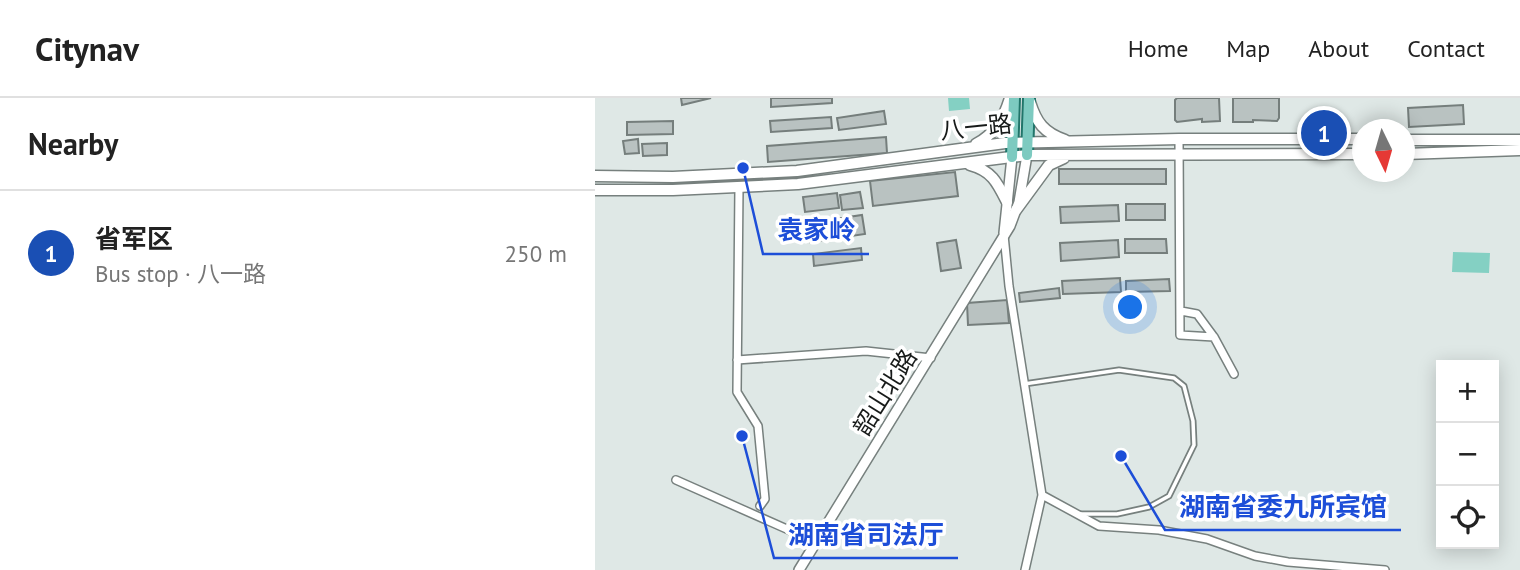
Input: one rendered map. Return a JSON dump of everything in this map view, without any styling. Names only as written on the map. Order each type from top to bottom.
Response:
[{"type":"main road","name":"韶山北路","points":[[1012,98],[1012,157]]},
{"type":"main road","points":[[965,148],[982,141],[993,131],[1012,98]]},
{"type":"main road","name":"韶山北路","points":[[1028,149],[1029,98]]},
{"type":"main road","points":[[1029,98],[1035,116],[1046,132],[1075,143]]},
{"type":"main road","name":"八一路","points":[[595,190],[673,190],[798,184],[966,164],[1012,157],[1028,149],[1075,143],[1179,139],[1352,139]]},
{"type":"main road","points":[[1415,140],[1520,141]]},
{"type":"main road","name":"八一路","points":[[595,176],[673,177],[797,171],[1013,144],[1068,156],[1352,155]]},
{"type":"main road","points":[[1415,154],[1520,150]]},
{"type":"main road","points":[[1016,210],[1049,165],[1068,156]]},
{"type":"main road","points":[[966,164],[991,174],[1007,202]]},
{"type":"street","points":[[1179,139],[1180,335],[1214,337]]},
{"type":"street","name":"韶山北路","points":[[799,570],[1004,235],[1016,210],[1028,149]]},
{"type":"street","name":"韶山北路","points":[[1004,235],[1012,157]]},
{"type":"street","points":[[739,187],[737,392],[758,426],[765,499],[760,506]]},
{"type":"street","points":[[1004,235],[1009,286],[1042,495],[1025,570]]},
{"type":"street","points":[[1181,312],[1196,314],[1214,337],[1234,374]]},
{"type":"street","points":[[737,360],[866,351],[931,358]]},
{"type":"street","points":[[676,480],[816,542]]},
{"type":"street","points":[[1042,495],[1099,526],[1159,530],[1207,539],[1255,556],[1307,567],[1385,570]]},
{"type":"lane","points":[[1024,384],[1119,370],[1174,378],[1184,386],[1193,421],[1194,445],[1169,496],[1149,507],[1117,514],[1075,514]]},
{"type":"green space","points":[[948,98],[969,98],[970,109],[949,111]]},
{"type":"green space","points":[[1453,252],[1490,253],[1489,273],[1452,272]]},
{"type":"building","points":[[681,98],[711,98],[682,105]]},
{"type":"building","points":[[771,98],[832,98],[832,103],[771,107]]},
{"type":"building","points":[[1177,98],[1219,98],[1220,121],[1202,122],[1202,119],[1177,122]]},
{"type":"building","points":[[1233,98],[1279,98],[1279,118],[1277,121],[1233,122]]},
{"type":"building","points":[[1463,105],[1464,124],[1415,127],[1415,119],[1409,119],[1408,108]]},
{"type":"building","points":[[884,111],[886,124],[839,130],[837,118]]},
{"type":"building","points":[[831,117],[832,128],[771,132],[770,121]]},
{"type":"building","points":[[673,121],[673,134],[627,135],[627,122]]},
{"type":"building","points":[[886,137],[887,153],[768,162],[767,146]]},
{"type":"building","points":[[638,139],[639,153],[625,154],[623,141]]},
{"type":"building","points":[[667,143],[667,155],[643,156],[642,144]]},
{"type":"building","points":[[1059,169],[1166,169],[1166,184],[1059,184]]},
{"type":"building","points":[[955,172],[958,196],[873,206],[870,181]]},
{"type":"building","points":[[860,192],[863,208],[842,210],[840,195]]},
{"type":"building","points":[[837,193],[839,208],[805,212],[803,197]]},
{"type":"building","points":[[1126,204],[1165,204],[1165,220],[1126,220]]},
{"type":"building","points":[[1118,205],[1119,221],[1061,223],[1060,207]]},
{"type":"building","points":[[862,215],[865,234],[810,242],[808,223]]},
{"type":"building","points":[[1125,239],[1166,239],[1167,253],[1125,253]]},
{"type":"building","points":[[956,240],[961,268],[941,271],[937,243]]},
{"type":"building","points":[[1118,240],[1119,257],[1061,261],[1060,243]]},
{"type":"building","points":[[861,248],[862,260],[814,266],[813,254]]},
{"type":"building","points":[[1120,278],[1121,292],[1063,294],[1062,281]]},
{"type":"building","points":[[1169,279],[1170,291],[1126,292],[1126,281]]},
{"type":"building","points":[[1059,288],[1060,298],[1020,302],[1019,293]]},
{"type":"building","points":[[1007,300],[1009,323],[968,325],[967,303]]},
{"type":"place","name":"省军区","points":[[1324,133]]},
{"type":"place","name":"袁家岭","points":[[743,168]]},
{"type":"place","name":"湖南省司法厅","points":[[742,436]]},
{"type":"place","name":"湖南省委九所宾馆","points":[[1121,456]]}]
